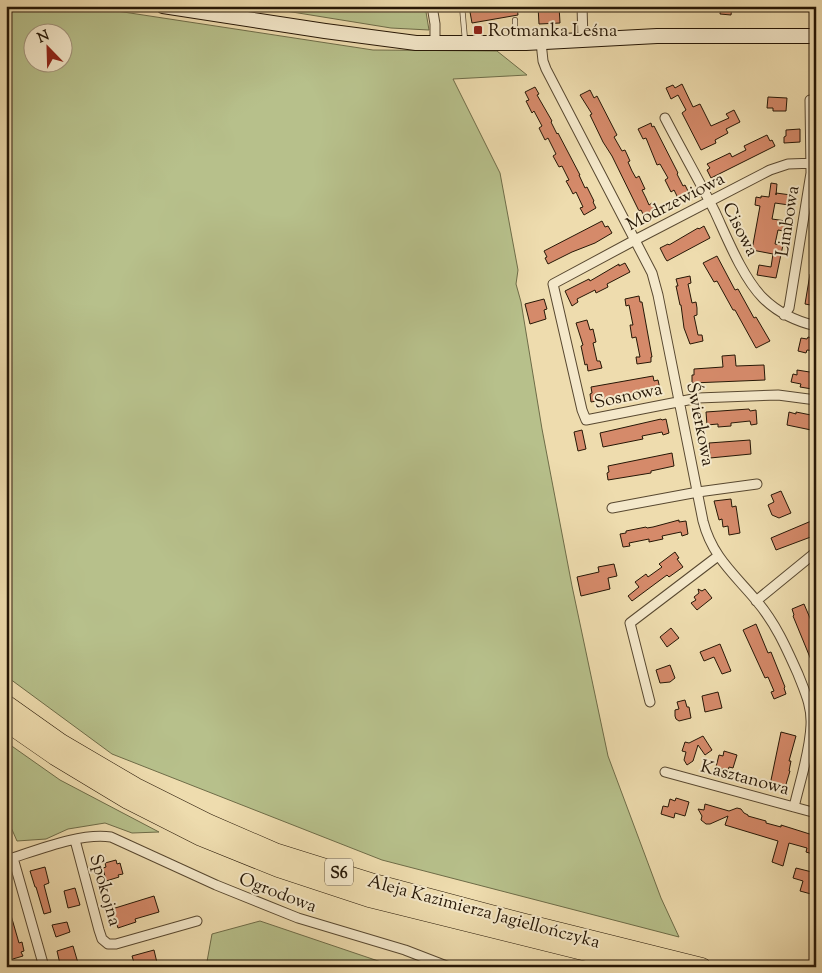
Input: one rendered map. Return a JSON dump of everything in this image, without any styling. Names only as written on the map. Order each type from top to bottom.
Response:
[{"type":"highway","name":"Aleja Kazimierza Jagiellończyka","points":[[6,704],[61,743],[136,786],[208,824],[275,852],[374,883],[702,967]]},
{"type":"highway","name":"Aleja Kazimierza Jagiellończyka","points":[[6,722],[55,756],[128,800],[201,837],[278,868],[369,898],[646,967]]},
{"type":"main road","points":[[163,6],[394,41],[435,44],[515,43],[657,36],[816,36]]},
{"type":"street","points":[[432,6],[435,24],[435,44]]},
{"type":"street","points":[[582,6],[583,40]]},
{"type":"street","name":"Świerkowa","points":[[541,42],[546,69],[652,273],[680,401],[705,530],[718,556],[772,620],[781,636],[810,707],[810,734],[794,807]]},
{"type":"street","name":"Limbowa","points":[[784,315],[789,308],[813,163],[810,100]]},
{"type":"street","name":"Cisowa","points":[[664,118],[710,202],[741,265],[762,298],[791,319],[816,326]]},
{"type":"street","name":"Modrzewiowa","points":[[554,284],[778,167],[796,163],[813,163]]},
{"type":"street","name":"Sosnowa","points":[[554,284],[582,410],[586,420],[698,398],[766,395],[816,400]]},
{"type":"street","points":[[612,508],[698,492],[757,484]]},
{"type":"street","points":[[756,601],[816,552]]},
{"type":"street","points":[[650,702],[630,623],[718,556]]},
{"type":"street","name":"Kasztanowa","points":[[665,772],[816,813]]},
{"type":"street","name":"Spokojna","points":[[10,859],[75,840],[100,836]]},
{"type":"street","name":"Ogrodowa","points":[[100,836],[115,839],[216,885],[298,918],[405,950],[449,967]]},
{"type":"street","name":"Spokojna","points":[[75,840],[99,930],[102,939],[108,944],[116,944],[197,922]]},
{"type":"street","points":[[10,859],[44,967]]},
{"type":"lane","points":[[462,6],[465,44]]},
{"type":"lane","points":[[515,20],[515,43]]},
{"type":"green space","points":[[6,6],[84,6],[373,50],[497,51],[527,75],[453,79],[500,173],[518,270],[516,284],[521,302],[542,429],[572,586],[608,756],[661,898],[679,937],[382,860],[112,754],[6,676]]},
{"type":"green space","points":[[255,6],[425,6],[429,30],[391,28]]},
{"type":"green space","points":[[6,742],[60,780],[159,832],[132,833],[105,823],[68,829],[46,839],[17,841],[6,816]]},
{"type":"green space","points":[[260,921],[396,967],[206,967],[212,934]]},
{"type":"building","points":[[493,6],[517,6],[518,15],[472,23],[470,12]]},
{"type":"building","points":[[538,6],[559,6],[560,23],[539,24]]},
{"type":"building","points":[[721,6],[732,6],[731,15],[720,14]]},
{"type":"building","points":[[682,84],[693,107],[700,104],[711,126],[729,118],[726,114],[734,110],[740,122],[726,129],[728,133],[715,140],[716,143],[701,150],[682,113],[686,110],[678,95],[671,99],[666,88],[673,85],[675,88]]},
{"type":"building","points":[[535,87],[539,94],[537,95],[557,134],[580,175],[585,188],[587,187],[594,201],[596,208],[584,215],[580,208],[583,207],[576,192],[573,194],[566,181],[569,180],[562,166],[559,167],[553,156],[556,154],[548,138],[545,140],[539,128],[542,126],[526,101],[529,100],[525,92]]},
{"type":"building","points":[[590,90],[594,98],[597,96],[617,135],[614,137],[622,151],[625,150],[632,171],[636,178],[639,176],[645,189],[642,190],[649,205],[652,203],[655,210],[644,216],[641,210],[639,211],[612,156],[603,142],[590,115],[592,114],[580,95]]},
{"type":"building","points":[[768,97],[787,98],[786,111],[773,111],[773,108],[767,108]]},
{"type":"building","points":[[651,123],[683,186],[685,185],[689,193],[678,198],[674,190],[671,192],[665,180],[668,178],[660,164],[657,165],[646,138],[643,139],[638,129]]},
{"type":"building","points":[[800,129],[800,142],[784,143],[786,130]]},
{"type":"building","points":[[767,135],[775,146],[711,178],[707,170],[710,168],[707,164],[730,153],[732,157],[746,150],[744,146]]},
{"type":"building","points":[[771,183],[777,184],[776,193],[791,195],[789,205],[775,203],[772,219],[786,221],[784,231],[778,230],[775,244],[783,245],[776,278],[757,275],[759,265],[771,267],[773,254],[752,250],[760,206],[755,205],[756,197],[769,197]]},
{"type":"building","points":[[602,221],[605,227],[608,226],[612,233],[595,243],[548,264],[544,251]]},
{"type":"building","points":[[704,226],[710,238],[667,261],[660,248]]},
{"type":"building","points":[[717,256],[735,290],[738,289],[754,318],[756,317],[770,341],[756,348],[717,281],[714,282],[703,263]]},
{"type":"building","points":[[625,263],[630,272],[607,284],[608,287],[596,293],[595,290],[577,299],[578,302],[572,306],[565,291],[589,279],[590,281],[619,264],[619,266]]},
{"type":"building","points":[[810,274],[816,275],[816,306],[805,304]]},
{"type":"building","points":[[690,276],[691,283],[688,284],[692,303],[696,302],[697,308],[697,315],[694,316],[698,335],[702,335],[703,341],[690,344],[684,328],[676,279]]},
{"type":"building","points":[[639,296],[640,302],[642,302],[652,357],[651,362],[637,364],[636,357],[640,357],[636,337],[632,338],[630,325],[633,325],[629,305],[626,306],[625,299]]},
{"type":"building","points":[[544,299],[547,309],[544,310],[546,319],[530,324],[525,304]]},
{"type":"building","points":[[587,320],[590,330],[593,329],[596,342],[593,343],[597,361],[600,361],[602,368],[588,371],[576,323]]},
{"type":"building","points":[[808,337],[816,339],[816,351],[807,350],[806,353],[798,351],[801,338],[807,339]]},
{"type":"building","points":[[735,355],[736,366],[764,365],[765,380],[692,383],[694,369],[723,367],[722,356]]},
{"type":"building","points":[[797,370],[816,373],[816,387],[812,387],[812,389],[800,387],[801,384],[791,382],[793,374],[797,375]]},
{"type":"building","points":[[653,376],[654,381],[658,380],[660,389],[591,402],[591,387]]},
{"type":"building","points":[[749,409],[750,411],[756,410],[757,424],[751,425],[750,421],[731,423],[731,426],[718,427],[718,424],[707,425],[706,412]]},
{"type":"building","points":[[789,412],[816,416],[816,431],[787,425]]},
{"type":"building","points":[[666,419],[669,433],[663,435],[662,432],[642,436],[643,439],[603,447],[600,433]]},
{"type":"building","points":[[582,430],[586,449],[578,451],[574,432]]},
{"type":"building","points":[[750,440],[751,454],[710,458],[709,443]]},
{"type":"building","points":[[672,453],[674,466],[651,471],[651,473],[608,480],[608,466]]},
{"type":"building","points":[[781,491],[791,513],[779,518],[772,515],[768,505],[774,502],[771,495]]},
{"type":"building","points":[[731,499],[732,507],[736,506],[740,533],[729,535],[728,526],[723,527],[722,519],[719,520],[714,501]]},
{"type":"building","points":[[816,519],[816,535],[776,550],[771,538]]},
{"type":"building","points":[[679,520],[679,522],[686,521],[688,534],[682,536],[681,532],[662,536],[663,539],[649,542],[649,539],[629,543],[630,546],[623,547],[620,534],[626,533],[626,531],[653,527]]},
{"type":"building","points":[[675,552],[679,558],[677,559],[683,567],[669,577],[667,575],[632,601],[628,596],[639,587],[635,582],[646,574],[648,577],[662,567],[659,564]]},
{"type":"building","points":[[614,564],[617,576],[608,578],[610,589],[581,596],[577,577],[599,572],[598,567]]},
{"type":"building","points":[[698,589],[702,591],[705,589],[712,598],[697,610],[691,603],[696,600],[694,597],[699,593]]},
{"type":"building","points":[[804,604],[816,632],[816,672],[793,616],[792,609]]},
{"type":"building","points":[[756,624],[768,653],[771,652],[785,687],[786,694],[774,699],[771,692],[774,691],[768,677],[765,678],[743,630]]},
{"type":"building","points":[[671,628],[679,638],[667,647],[660,637]]},
{"type":"building","points":[[720,644],[731,671],[722,674],[714,657],[704,661],[700,652]]},
{"type":"building","points":[[670,665],[675,678],[670,682],[660,683],[656,670]]},
{"type":"building","points":[[718,692],[722,708],[705,712],[702,696]]},
{"type":"building","points":[[685,700],[687,707],[689,707],[691,718],[679,721],[675,716],[675,710],[679,709],[677,702]]},
{"type":"building","points":[[781,732],[796,736],[789,761],[791,761],[790,771],[784,791],[770,785]]},
{"type":"building","points":[[703,736],[712,750],[705,755],[698,745],[693,761],[687,765],[684,760],[686,752],[682,751],[685,742],[689,743]]},
{"type":"building","points":[[724,751],[737,755],[733,768],[729,767],[728,771],[716,767],[719,755],[723,756]]},
{"type":"building","points":[[676,798],[689,802],[685,816],[675,813],[674,818],[661,814],[663,806],[668,807],[670,799],[675,801]]},
{"type":"building","points":[[705,804],[729,811],[737,808],[741,809],[748,816],[766,821],[766,823],[781,827],[781,825],[816,836],[816,855],[806,852],[807,848],[789,843],[783,866],[772,862],[778,841],[725,825],[728,816],[706,824],[701,820],[702,816],[698,809],[704,810]]},
{"type":"building","points":[[116,860],[117,864],[120,863],[123,874],[106,881],[103,868],[106,867],[105,863]]},
{"type":"building","points":[[45,867],[49,883],[44,885],[51,912],[44,914],[30,871]]},
{"type":"building","points":[[796,868],[816,873],[811,894],[800,891],[803,881],[793,878]]},
{"type":"building","points":[[75,888],[80,905],[68,908],[64,891]]},
{"type":"building","points":[[154,896],[159,912],[135,919],[136,922],[118,928],[112,909]]},
{"type":"building","points":[[6,905],[8,905],[19,943],[22,942],[24,951],[21,952],[23,956],[6,961]]},
{"type":"building","points":[[67,922],[70,932],[56,937],[52,925]]},
{"type":"building","points":[[73,946],[78,963],[64,967],[63,963],[60,964],[57,951]]},
{"type":"building","points":[[154,950],[158,967],[143,967],[142,964],[135,966],[132,956]]},
{"type":"place","name":"Rotmanka Leśna","points":[[478,30]]}]
